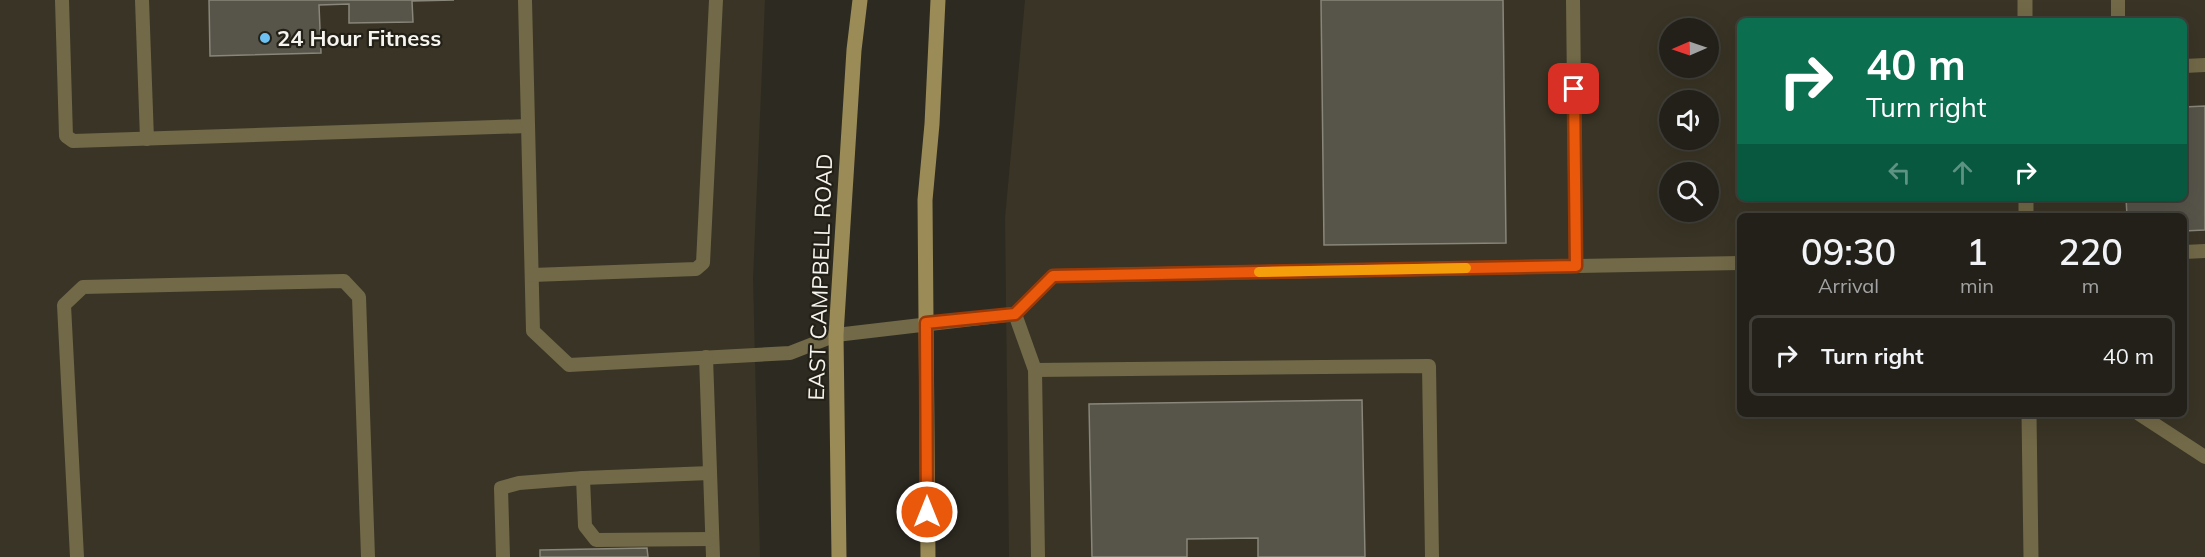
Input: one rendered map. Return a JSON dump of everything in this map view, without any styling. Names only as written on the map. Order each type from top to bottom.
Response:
[{"type":"main road","name":"EAST CAMPBELL ROAD","points":[[839,557],[836,334],[854,50],[860,0]]},
{"type":"main road","points":[[928,557],[925,200],[939,0]]},
{"type":"street","points":[[2025,0],[2025,18]]},
{"type":"street","points":[[2029,417],[2031,557]]},
{"type":"lane","points":[[62,0],[66,135],[73,141],[528,126]]},
{"type":"lane","points":[[142,0],[147,139]]},
{"type":"lane","points":[[525,0],[533,331],[569,364],[790,353],[836,334],[1015,314],[1053,276],[1737,263]]},
{"type":"lane","points":[[532,275],[696,269],[703,263],[716,0]]},
{"type":"lane","points":[[1573,0],[1576,266]]},
{"type":"lane","points":[[2118,0],[2118,18]]},
{"type":"lane","points":[[2187,66],[2205,64]]},
{"type":"lane","points":[[2187,252],[2205,251]]},
{"type":"lane","points":[[77,557],[64,305],[83,287],[344,281],[359,297],[368,557]]},
{"type":"lane","points":[[1015,314],[1035,370],[1038,557]]},
{"type":"lane","points":[[706,357],[713,557]]},
{"type":"lane","points":[[1035,370],[1429,366],[1432,557]]},
{"type":"lane","points":[[2144,417],[2205,457]]},
{"type":"lane","points":[[503,557],[501,488],[519,483],[583,478],[710,472]]},
{"type":"lane","points":[[583,478],[585,526],[596,540],[712,539]]},
{"type":"shaded area","points":[[0,0],[765,0],[753,279],[760,557],[0,557]]},
{"type":"shaded area","points":[[1025,0],[2205,0],[2205,557],[1009,557],[1005,218]]},
{"type":"building","name":"24 Hour Fitness","points":[[209,0],[454,0],[412,1],[413,22],[349,23],[349,4],[319,5],[321,53],[210,56]]},
{"type":"building","points":[[1321,0],[1503,0],[1506,243],[1324,245]]},
{"type":"building","points":[[2205,106],[2205,230],[2187,231],[2187,213],[2127,213],[2126,201],[2187,201],[2187,107]]},
{"type":"building","points":[[1362,400],[1365,557],[1258,557],[1258,538],[1187,539],[1187,557],[1092,557],[1089,404]]},
{"type":"building","points":[[647,548],[648,557],[540,557],[540,550]]},
{"type":"slow traffic","points":[[1259,272],[1466,268]]},
{"type":"place","name":"24 Hour Fitness","points":[[265,38]]},
{"type":"route","points":[[927,512],[926,323],[1015,314],[1053,276],[1576,266],[1574,89]]}]
